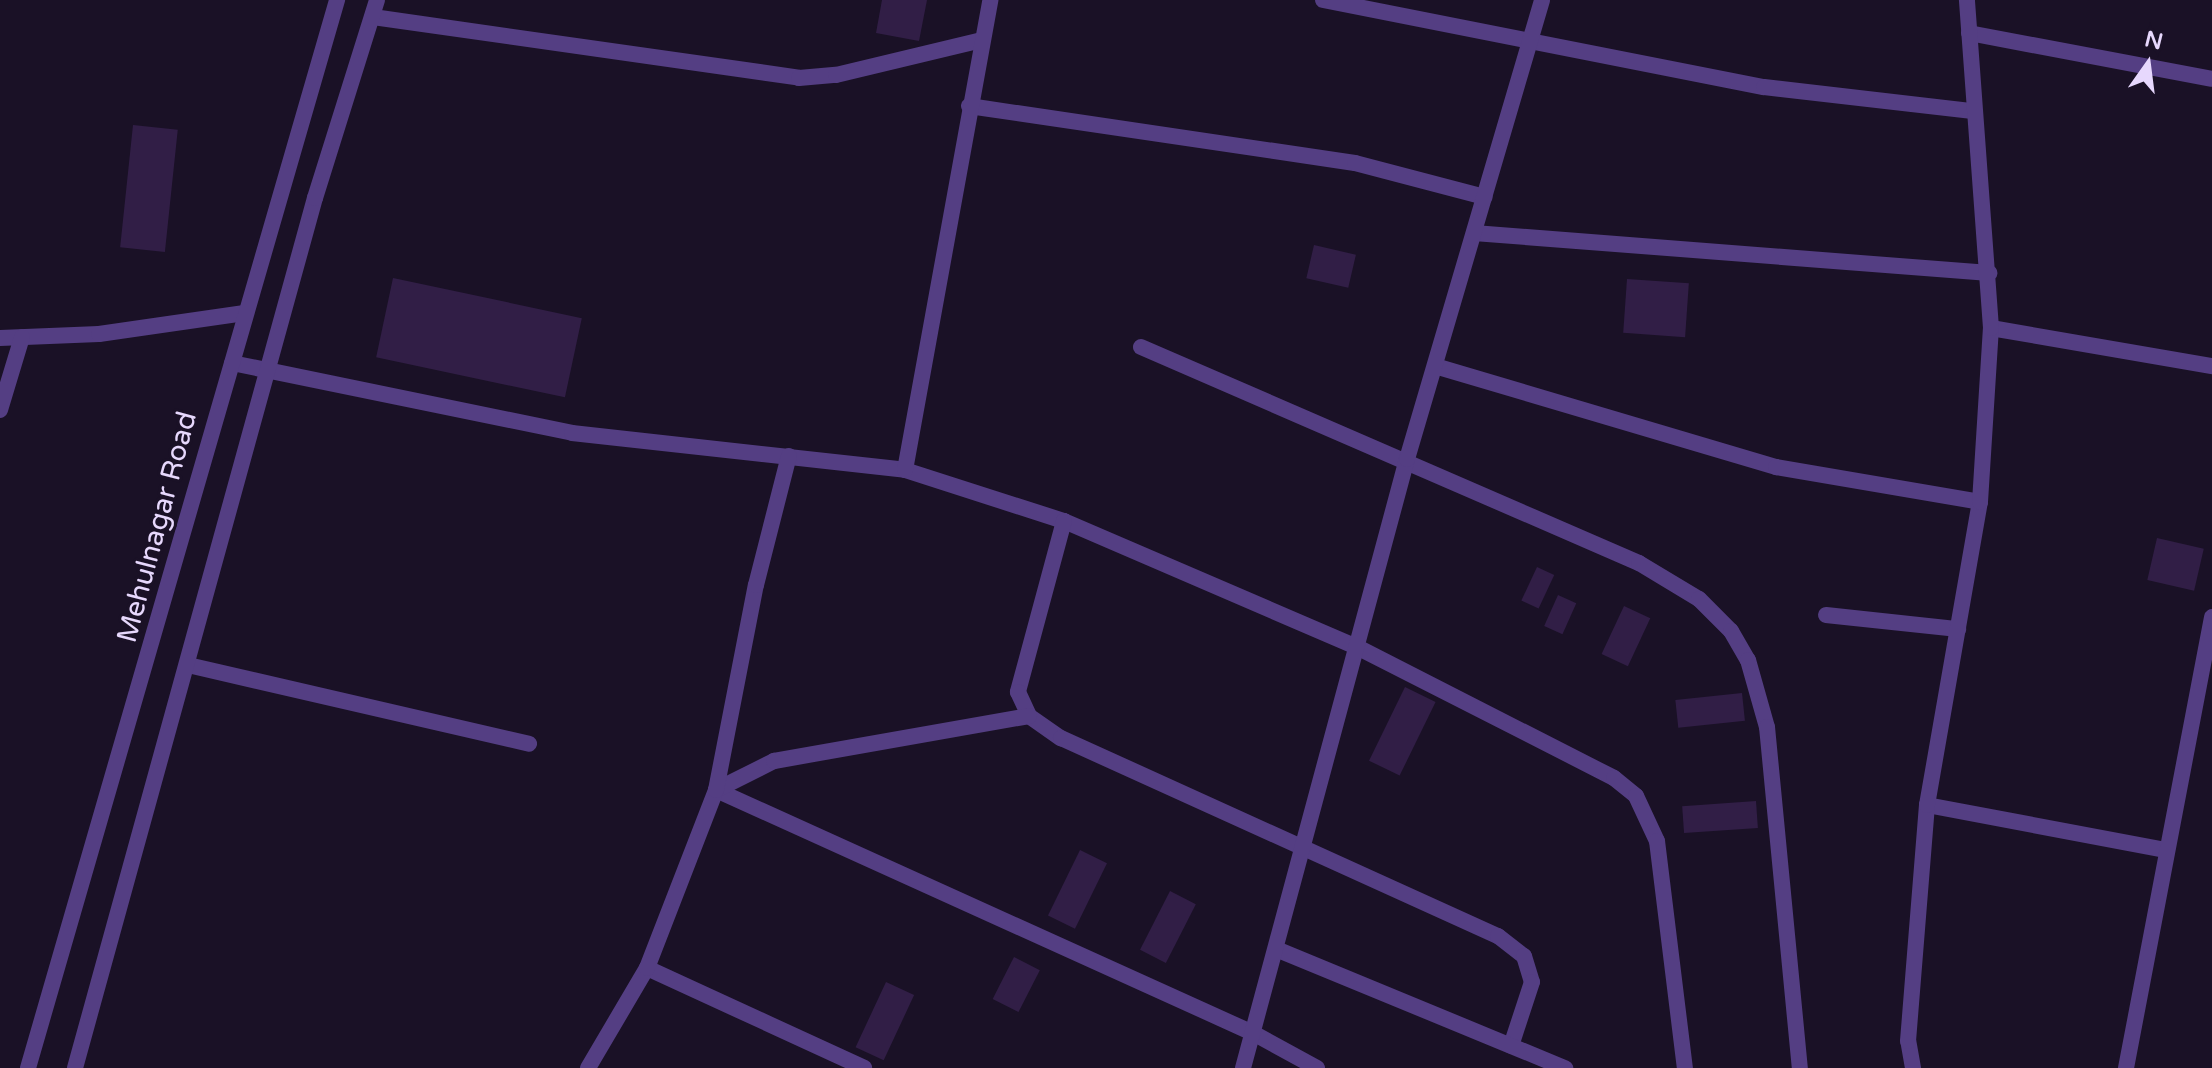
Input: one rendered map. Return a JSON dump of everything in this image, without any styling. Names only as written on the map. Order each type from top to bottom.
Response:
[{"type":"street","name":"Mehulnagar Road","points":[[28,1068],[337,0]]},
{"type":"street","points":[[905,470],[990,0]]},
{"type":"street","points":[[1323,0],[1764,87],[1973,111]]},
{"type":"street","points":[[1243,1068],[1407,459],[1542,0]]},
{"type":"street","points":[[1913,1068],[1908,1041],[1927,805],[1980,502],[1991,328],[1967,0]]},
{"type":"street","points":[[75,1068],[270,371],[315,198],[375,8],[799,78],[836,75],[982,40]]},
{"type":"street","points":[[1969,33],[2212,79]]},
{"type":"street","points":[[969,106],[1355,163],[1485,197]]},
{"type":"street","points":[[1474,233],[1989,273]]},
{"type":"street","points":[[0,338],[99,334],[244,313]]},
{"type":"street","points":[[1991,328],[2212,366]]},
{"type":"street","points":[[0,410],[22,337]]},
{"type":"street","points":[[1141,347],[1407,459],[1639,563],[1699,599],[1731,631],[1748,660],[1767,727],[1800,1068]]},
{"type":"street","points":[[232,363],[572,433],[905,470],[1064,521],[1357,647],[1614,778],[1636,796],[1657,841],[1685,1068]]},
{"type":"street","points":[[1435,366],[1776,467],[1980,502]]},
{"type":"street","points":[[588,1068],[647,968],[716,790],[756,585],[789,456]]},
{"type":"street","points":[[1064,521],[1018,692],[1029,716],[1061,738],[1498,936],[1524,956],[1532,982],[1511,1046]]},
{"type":"street","points":[[1826,615],[1958,629]]},
{"type":"street","points":[[2126,1068],[2156,924],[2165,850],[2212,617]]},
{"type":"street","points":[[188,665],[529,744]]},
{"type":"street","points":[[716,790],[774,761],[1029,716]]},
{"type":"street","points":[[716,790],[1253,1033],[1317,1068]]},
{"type":"street","points":[[1927,805],[2165,850]]},
{"type":"street","points":[[1276,949],[1565,1068]]},
{"type":"street","points":[[647,968],[864,1068]]},
{"type":"building","points":[[882,0],[927,0],[919,41],[876,33]]},
{"type":"building","points":[[133,125],[178,130],[165,252],[120,247]]},
{"type":"building","points":[[1314,245],[1356,255],[1348,288],[1306,278]]},
{"type":"building","points":[[393,278],[582,318],[565,397],[376,357]]},
{"type":"building","points":[[1627,279],[1689,283],[1685,337],[1623,333]]},
{"type":"building","points":[[2157,538],[2204,549],[2194,591],[2147,580]]},
{"type":"building","points":[[1537,567],[1554,575],[1539,609],[1521,601]]},
{"type":"building","points":[[1558,595],[1576,603],[1562,634],[1544,626]]},
{"type":"building","points":[[1624,606],[1650,618],[1628,666],[1602,654]]},
{"type":"building","points":[[1405,687],[1436,702],[1400,776],[1369,761]]},
{"type":"building","points":[[1742,693],[1745,721],[1678,728],[1675,700]]},
{"type":"building","points":[[1756,801],[1758,828],[1684,833],[1682,806]]},
{"type":"building","points":[[1080,850],[1107,863],[1075,929],[1048,916]]},
{"type":"building","points":[[1170,891],[1196,904],[1166,963],[1140,950]]},
{"type":"building","points":[[1014,957],[1040,970],[1019,1012],[993,999]]},
{"type":"building","points":[[886,982],[914,995],[884,1060],[856,1047]]}]
